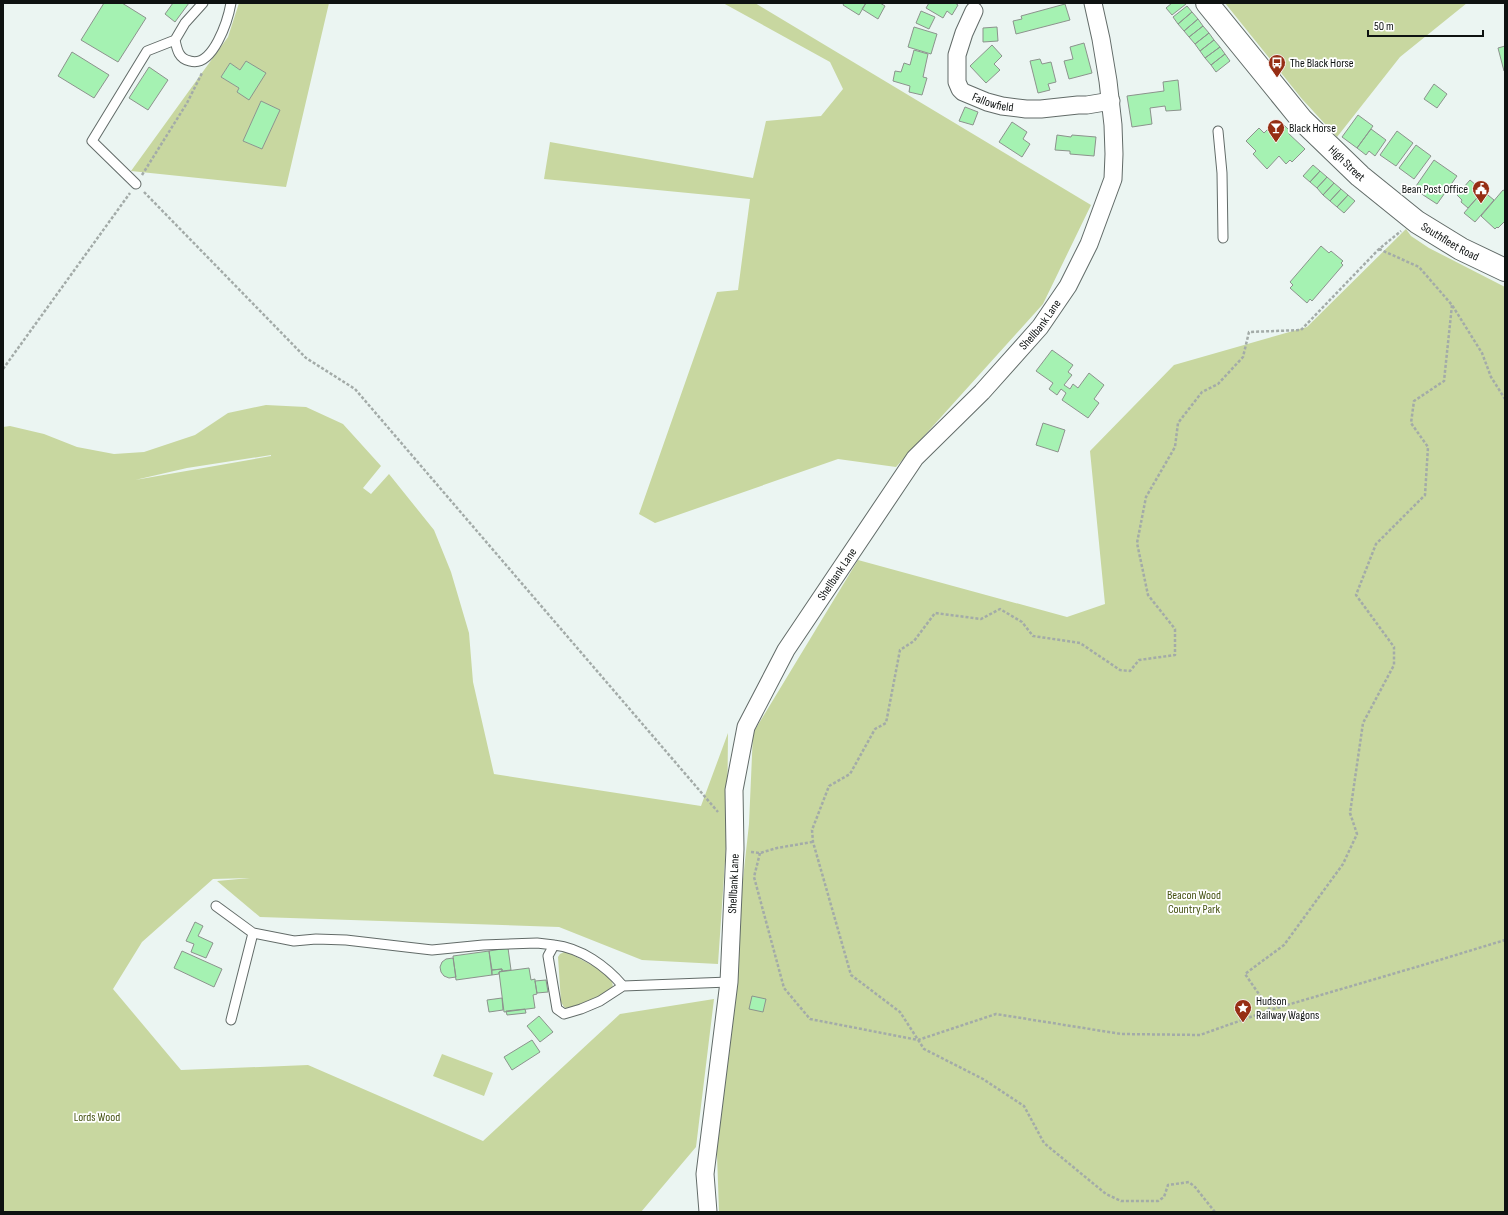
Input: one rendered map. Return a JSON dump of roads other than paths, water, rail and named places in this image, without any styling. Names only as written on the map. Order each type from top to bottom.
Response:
[{"type":"main road","name":"High Street","points":[[1207,3],[1302,120],[1360,176],[1399,208]]},
{"type":"main road","name":"Southfleet Road","points":[[1399,208],[1417,222],[1461,249],[1505,270]]},
{"type":"street","name":"Shellbank Lane","points":[[708,1212],[706,1174],[729,982],[735,849],[734,790],[746,727],[786,650],[914,458],[982,392],[1040,327],[1068,286],[1089,244],[1113,179],[1114,138],[1111,101],[1104,55],[1092,3]]},
{"type":"street","name":"Fallowfield","points":[[974,11],[964,33],[957,55],[957,82],[963,92],[976,98],[1002,106],[1030,109],[1087,105],[1111,101]]},
{"type":"lane","points":[[136,184],[92,141],[147,51],[175,40],[185,23],[203,3]]},
{"type":"lane","points":[[175,40],[177,52],[184,60],[193,62],[204,60],[214,49],[229,15],[231,3]]},
{"type":"lane","points":[[1218,131],[1222,173],[1223,238]]},
{"type":"lane","points":[[216,906],[253,933],[294,941],[316,939],[346,940],[432,950],[498,944],[536,943],[572,948],[615,977],[623,986]]},
{"type":"lane","points":[[231,1020],[253,933]]},
{"type":"lane","points":[[554,945],[548,956],[557,1009],[564,1014],[600,1001],[623,986],[729,982]]},
{"type":"place","name":"The Black Horse","points":[[1277,78]]},
{"type":"place","name":"Black Horse","points":[[1276,143]]},
{"type":"place","name":"Bean Post Office","points":[[1481,204]]},
{"type":"place","name":"Hudson Railway Wagons","points":[[1243,1023]]},
{"type":"park label","name":"Beacon Wood Country Park","points":[[1194,902]]},
{"type":"park label","name":"Lords Wood","points":[[97,1117]]}]
